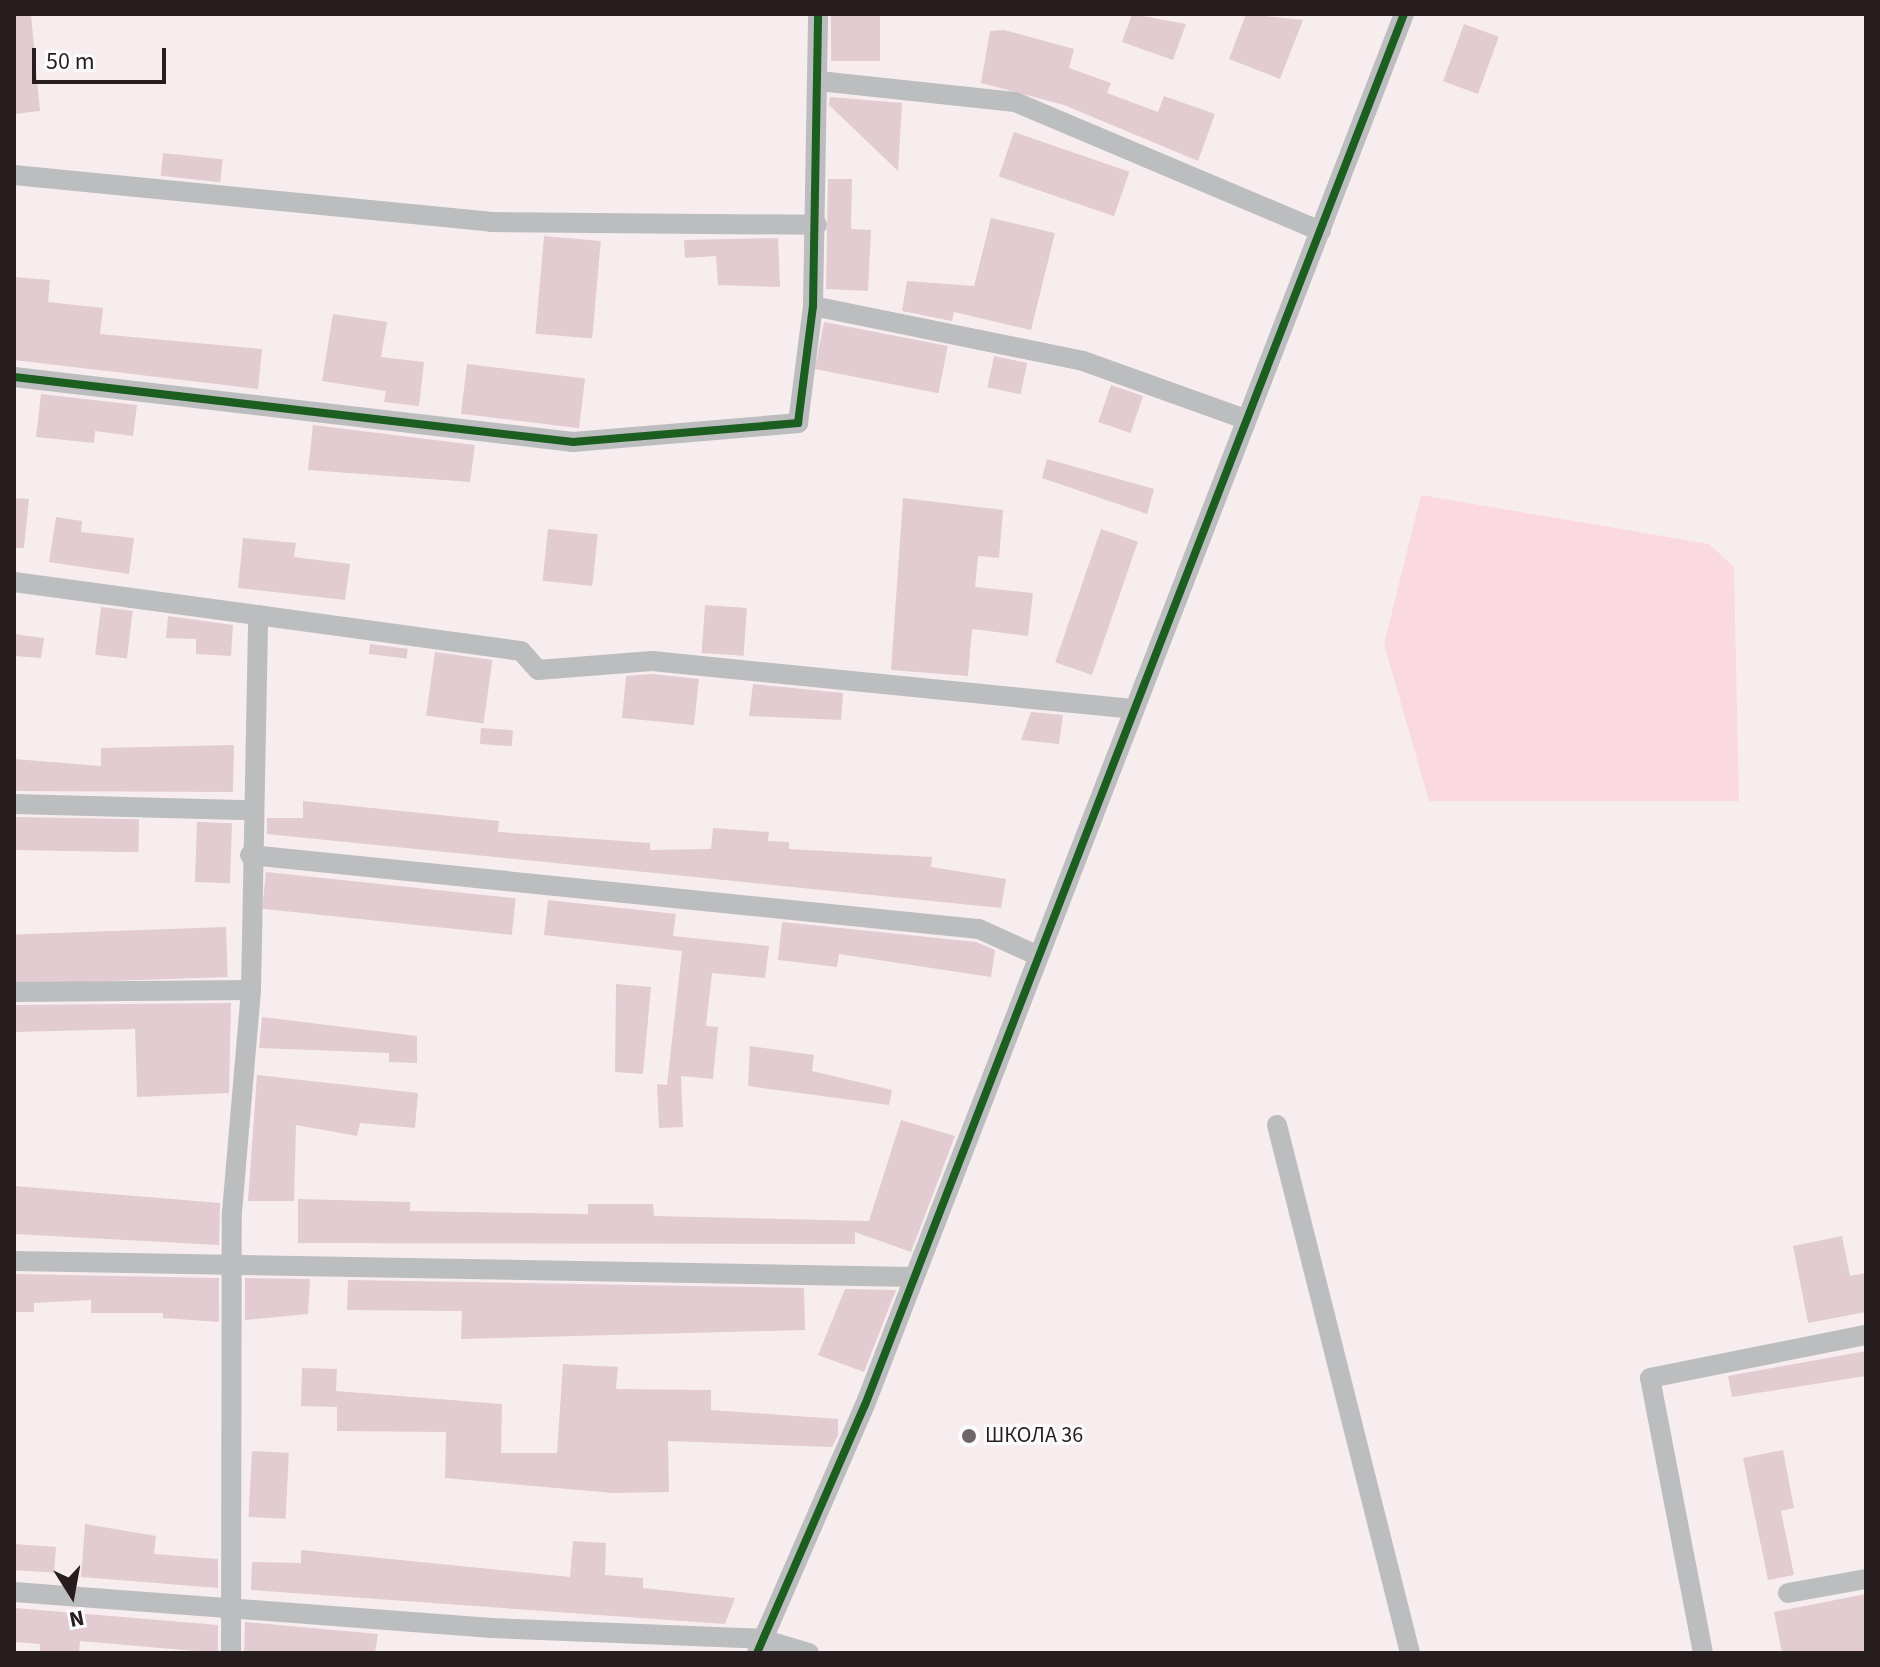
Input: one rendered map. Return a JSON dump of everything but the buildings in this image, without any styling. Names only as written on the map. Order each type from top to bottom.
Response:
[{"type":"street","points":[[14,377],[573,442],[781,429],[798,423],[803,410],[813,306],[817,225],[818,14]]},
{"type":"street","points":[[760,1646],[914,1277],[1242,418],[1321,231],[1404,14]]},
{"type":"street","points":[[819,81],[1015,102],[1321,231]]},
{"type":"street","points":[[14,175],[490,222],[817,225]]},
{"type":"street","points":[[813,306],[1083,361],[1242,418]]},
{"type":"street","points":[[14,582],[521,651],[538,670],[652,661],[1130,709]]},
{"type":"street","points":[[231,1653],[231,1263],[251,990],[250,855],[258,615]]},
{"type":"street","points":[[14,804],[251,810]]},
{"type":"street","points":[[250,855],[979,929],[1036,955]]},
{"type":"street","points":[[14,992],[251,990]]},
{"type":"street","points":[[1277,1125],[1410,1653]]},
{"type":"street","points":[[14,1261],[914,1277]]},
{"type":"street","points":[[1703,1653],[1650,1378],[1866,1335]]},
{"type":"street","points":[[1788,1593],[1866,1579]]},
{"type":"street","points":[[14,1592],[233,1605],[492,1628],[760,1646],[809,1653]]},
{"type":"shaded area","points":[[1421,495],[1709,544],[1734,567],[1739,801],[1429,801],[1384,644]]},
{"type":"cycle path","points":[[14,377],[573,442],[798,423],[813,306],[818,14]]},
{"type":"cycle path","points":[[757,1653],[865,1405],[1404,14]]},
{"type":"place","name":"ШКОЛА 36","points":[[969,1436]]}]
